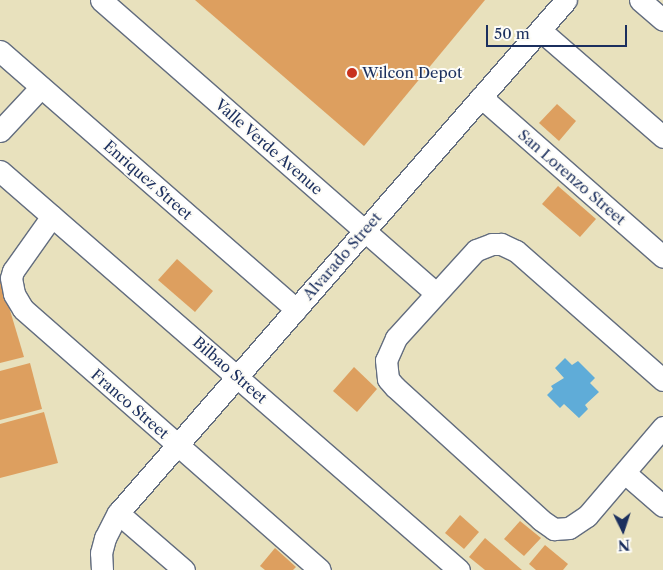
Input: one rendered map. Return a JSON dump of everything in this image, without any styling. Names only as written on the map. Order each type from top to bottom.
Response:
[{"type":"street","name":"Valle Verde Avenue","points":[[101,0],[436,293]]},
{"type":"street","name":"Alvarado Street","points":[[102,570],[101,553],[105,538],[118,513],[566,0]]},
{"type":"street","points":[[640,0],[663,20]]},
{"type":"street","points":[[540,30],[663,138]]},
{"type":"street","name":"Enriquez Street","points":[[0,50],[296,309]]},
{"type":"street","points":[[0,131],[41,87]]},
{"type":"street","name":"San Lorenzo Street","points":[[481,97],[663,257]]},
{"type":"street","name":"Bilbao Street","points":[[0,171],[459,570]]},
{"type":"street","name":"Franco Street","points":[[52,216],[13,271],[12,286],[22,310],[320,570]]},
{"type":"street","points":[[663,380],[508,246],[492,244],[476,250],[396,338],[389,349],[386,368],[388,379],[395,387],[541,520],[554,528],[569,528],[578,523],[625,473],[663,427]]},
{"type":"street","points":[[625,473],[663,506]]},
{"type":"street","points":[[118,513],[184,570]]},
{"type":"water","points":[[565,358],[572,365],[578,361],[595,378],[590,383],[599,392],[585,405],[588,409],[579,418],[564,404],[560,408],[547,395],[553,389],[551,386],[564,378],[555,368]]},
{"type":"building","name":"Wilcon Depot","points":[[195,0],[485,0],[364,146]]},
{"type":"building","points":[[557,104],[576,121],[559,141],[539,123]]},
{"type":"building","points":[[558,186],[596,219],[580,237],[542,204]]},
{"type":"building","points":[[177,259],[213,291],[195,312],[158,280]]},
{"type":"building","points":[[0,277],[24,357],[0,363]]},
{"type":"building","points":[[30,363],[42,409],[0,420],[0,371]]},
{"type":"building","points":[[354,367],[377,389],[357,412],[333,391]]},
{"type":"building","points":[[44,412],[58,463],[0,478],[0,424]]},
{"type":"building","points":[[460,515],[479,532],[464,549],[445,533]]},
{"type":"building","points":[[520,521],[541,538],[524,556],[504,539]]},
{"type":"building","points":[[485,538],[522,570],[485,570],[469,557]]},
{"type":"building","points":[[545,545],[568,564],[563,570],[536,570],[529,564]]},
{"type":"building","points":[[275,548],[296,567],[293,570],[265,570],[260,566]]},
{"type":"place","name":"Wilcon Depot","points":[[352,73]]}]
